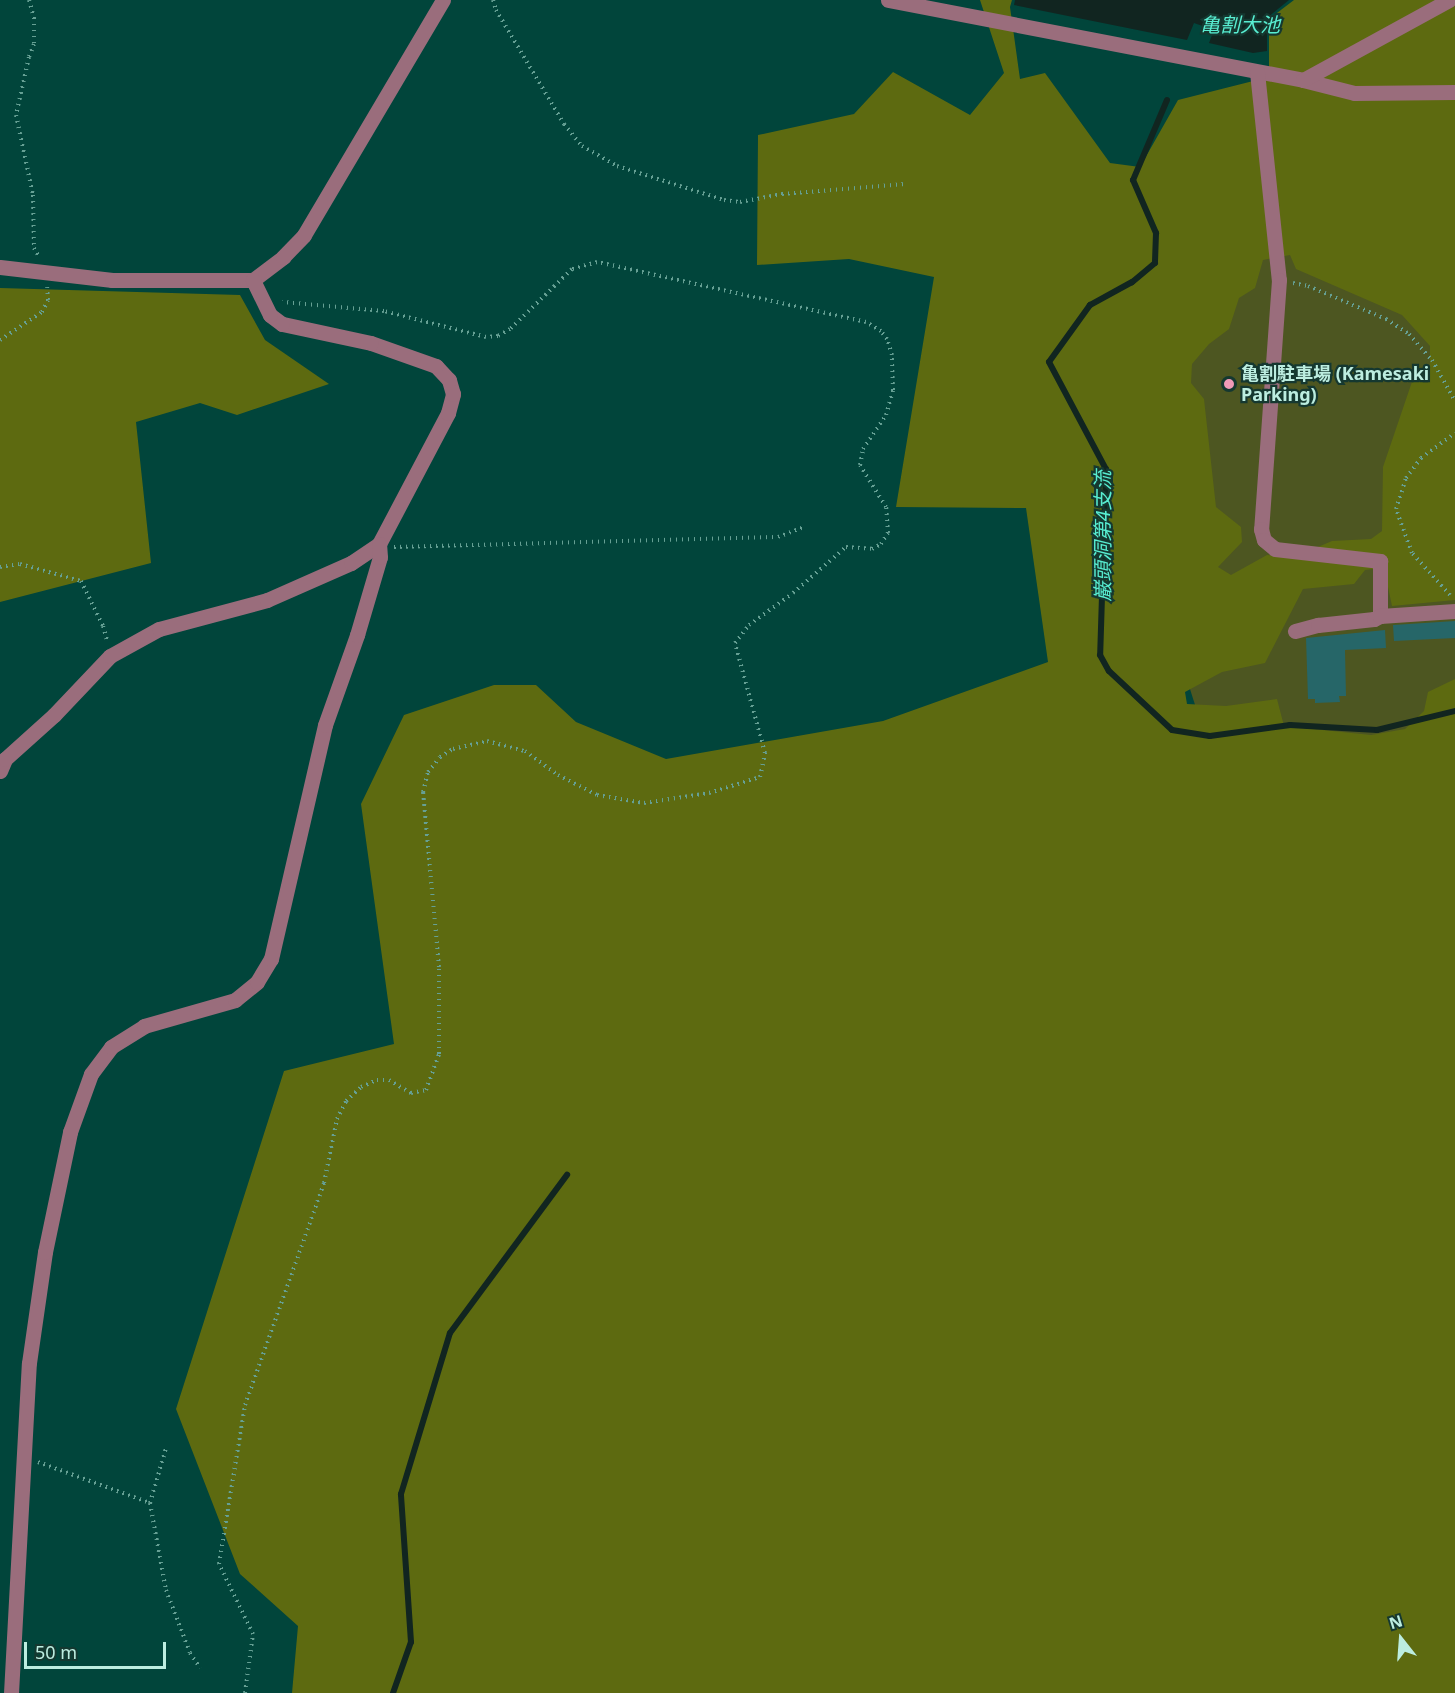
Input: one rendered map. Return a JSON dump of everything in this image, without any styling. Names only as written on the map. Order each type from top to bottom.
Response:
[{"type":"street","points":[[0,267],[112,280],[253,280],[283,257],[304,235],[443,0]]},
{"type":"street","points":[[888,0],[1303,80],[1354,93],[1455,92]]},
{"type":"street","points":[[1303,80],[1449,0]]},
{"type":"street","points":[[1257,72],[1279,280],[1261,529],[1264,540],[1275,549],[1380,561],[1380,616]]},
{"type":"street","points":[[0,771],[5,759],[54,715],[110,656],[159,630],[267,600],[351,563],[379,544],[448,413],[453,394],[449,380],[436,366],[371,343],[282,324],[270,315],[253,280]]},
{"type":"street","points":[[11,1693],[29,1364],[45,1252],[70,1132],[92,1074],[111,1047],[144,1026],[235,1000],[257,982],[271,959],[325,725],[357,635],[380,557],[379,544]]},
{"type":"street","points":[[1294,631],[1380,616],[1455,611]]},
{"type":"path","points":[[0,340],[42,312],[48,300],[47,272],[34,248],[33,195],[16,115],[34,44],[34,18],[29,0]]},
{"type":"path","points":[[493,0],[496,10],[564,124],[582,146],[617,166],[724,200],[740,202],[782,194],[906,184]]},
{"type":"path","points":[[245,1693],[253,1634],[219,1564],[245,1406],[324,1183],[337,1119],[346,1101],[361,1087],[377,1080],[389,1080],[411,1093],[426,1090],[439,1054],[439,967],[423,792],[428,772],[440,757],[453,749],[488,741],[525,752],[558,775],[597,795],[644,803],[709,793],[760,777],[765,753],[735,643],[749,625],[793,593],[846,547],[872,549],[881,544],[888,533],[886,507],[860,465],[863,449],[891,404],[892,355],[881,331],[866,322],[597,262],[572,269],[510,329],[498,336],[486,337],[384,311],[263,300]]},
{"type":"path","points":[[1279,280],[1308,286],[1386,319],[1409,334],[1432,360],[1455,401]]},
{"type":"path","points":[[1455,433],[1421,458],[1406,478],[1396,509],[1412,553],[1455,600]]},
{"type":"path","points":[[379,544],[393,547],[778,537],[802,528]]},
{"type":"path","points":[[0,567],[20,564],[81,581],[103,626],[110,656]]},
{"type":"path","points":[[166,1448],[150,1503],[166,1590],[190,1653],[200,1668]]},
{"type":"path","points":[[23,1457],[150,1503]]},
{"type":"green space","points":[[980,0],[1012,0],[1010,7],[1020,79],[1045,73],[1110,163],[1140,167],[1178,100],[1269,77],[1269,19],[1294,0],[1455,0],[1455,600],[1392,606],[1384,568],[1365,570],[1354,584],[1303,589],[1265,663],[1222,672],[1185,692],[1187,704],[1226,706],[1277,699],[1284,726],[1371,735],[1405,729],[1424,711],[1428,692],[1455,679],[1455,1693],[292,1693],[298,1626],[240,1574],[176,1409],[284,1071],[394,1044],[361,804],[404,715],[494,685],[536,685],[576,722],[666,759],[883,721],[1048,662],[1026,508],[896,507],[934,277],[849,259],[757,265],[758,135],[854,114],[893,72],[970,115],[1004,73]],"holes":[[[1290,255],[1296,269],[1402,315],[1430,346],[1430,369],[1417,367],[1383,467],[1382,531],[1371,539],[1332,541],[1292,558],[1267,555],[1231,575],[1218,567],[1242,542],[1241,527],[1216,507],[1204,399],[1191,383],[1192,364],[1209,344],[1229,329],[1239,298],[1255,288],[1263,260]]]},
{"type":"green space","points":[[1182,209],[1455,214],[1455,743],[1302,775],[1196,708],[1177,648]]},
{"type":"green space","points":[[0,288],[240,295],[265,340],[329,384],[237,415],[200,403],[136,422],[151,563],[0,602]]},
{"type":"water","name":"亀割大池","points":[[1015,0],[1289,0],[1267,18],[1267,51],[1253,53],[1209,43],[1214,30],[1194,23],[1187,40],[1014,5]]},
{"type":"building","points":[[1455,621],[1455,638],[1394,641],[1393,625]]},
{"type":"building","points":[[1385,630],[1386,648],[1345,650],[1346,696],[1339,696],[1340,702],[1315,703],[1315,699],[1308,699],[1306,638]]},
{"type":"waterway","name":"巌頭洞第4支流","points":[[1167,100],[1133,180],[1156,233],[1155,263],[1132,282],[1090,305],[1049,362],[1106,469],[1100,655],[1109,671],[1172,730],[1210,736],[1290,725],[1377,730],[1455,711]]},
{"type":"waterway","points":[[393,1693],[411,1642],[401,1494],[450,1333],[567,1175]]},
{"type":"place","name":"亀割駐車場 (Kamesaki Parking)","points":[[1229,384]]}]
